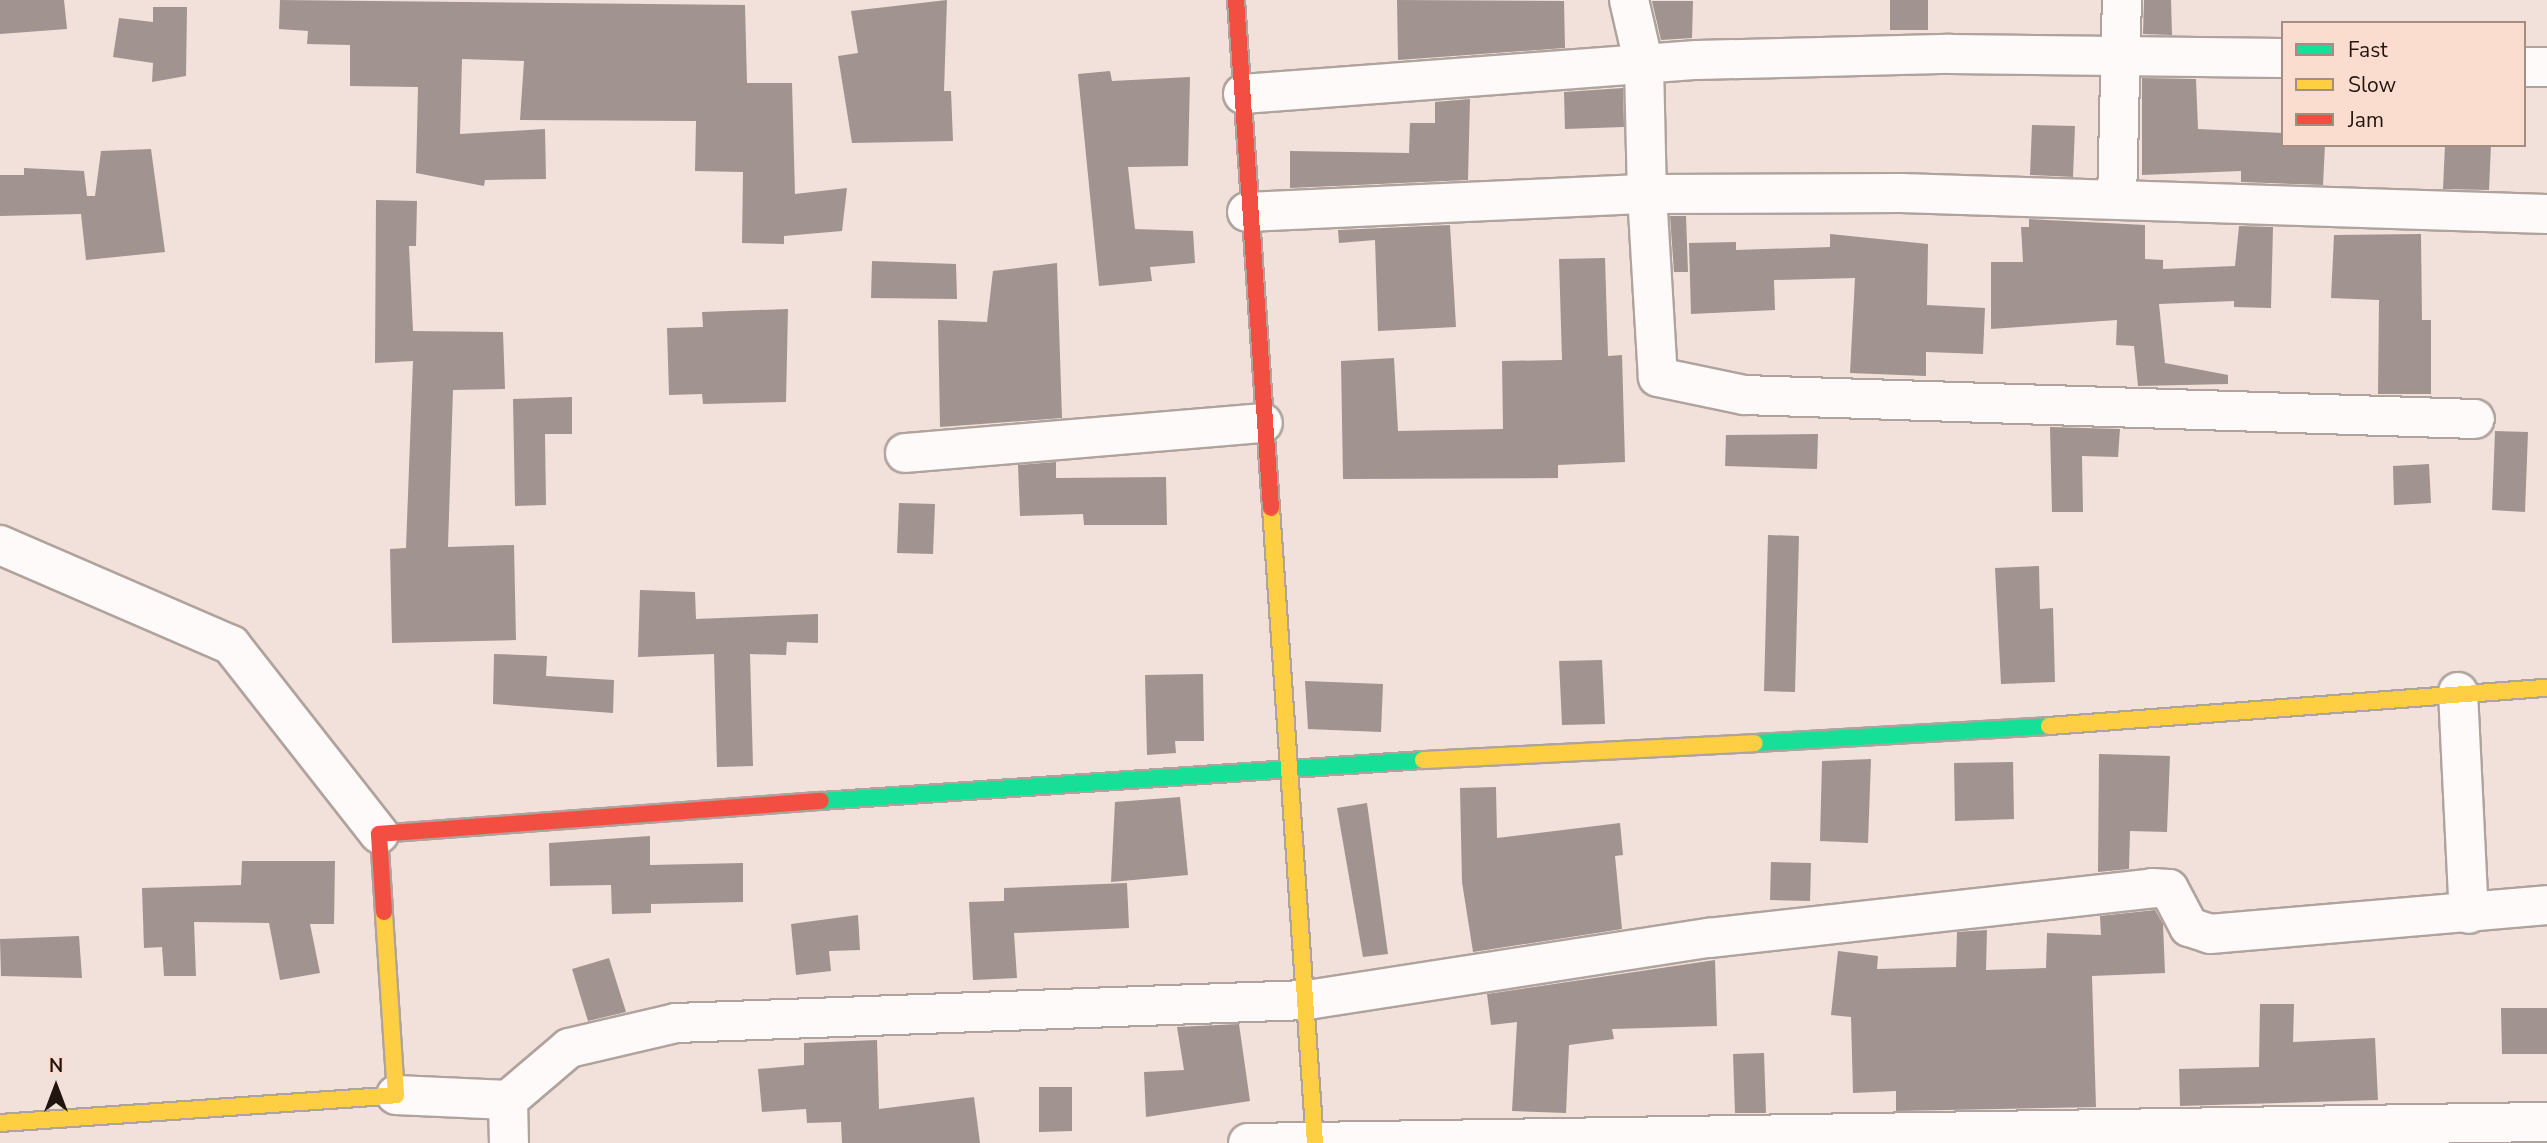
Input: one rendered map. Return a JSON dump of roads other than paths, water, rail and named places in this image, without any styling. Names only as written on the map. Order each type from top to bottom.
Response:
[{"type":"street","points":[[1236,0],[1243,94],[1247,212],[1307,1000],[1315,1142]]},
{"type":"street","points":[[1629,0],[1644,65],[1647,194],[1658,377],[1744,395],[2475,419]]},
{"type":"street","points":[[2118,200],[2122,0]]},
{"type":"street","points":[[1243,94],[1644,65],[2121,55],[2281,58]]},
{"type":"street","points":[[2526,66],[2547,67]]},
{"type":"street","points":[[1247,212],[1647,194],[2118,200],[2547,214]]},
{"type":"street","points":[[905,453],[1263,423]]},
{"type":"street","points":[[0,545],[231,645],[379,834],[396,1095]]},
{"type":"street","points":[[379,834],[1288,767],[2003,730],[2458,692],[2547,688]]},
{"type":"street","points":[[2458,692],[2469,914]]},
{"type":"street","points":[[0,1123],[396,1095],[508,1100],[569,1048],[676,1023],[1307,1000],[1709,938],[2152,888],[2169,890],[2189,927],[2210,934],[2469,914],[2547,905]]},
{"type":"street","points":[[508,1100],[509,1143]]},
{"type":"street","points":[[1248,1143],[2547,1122]]}]
